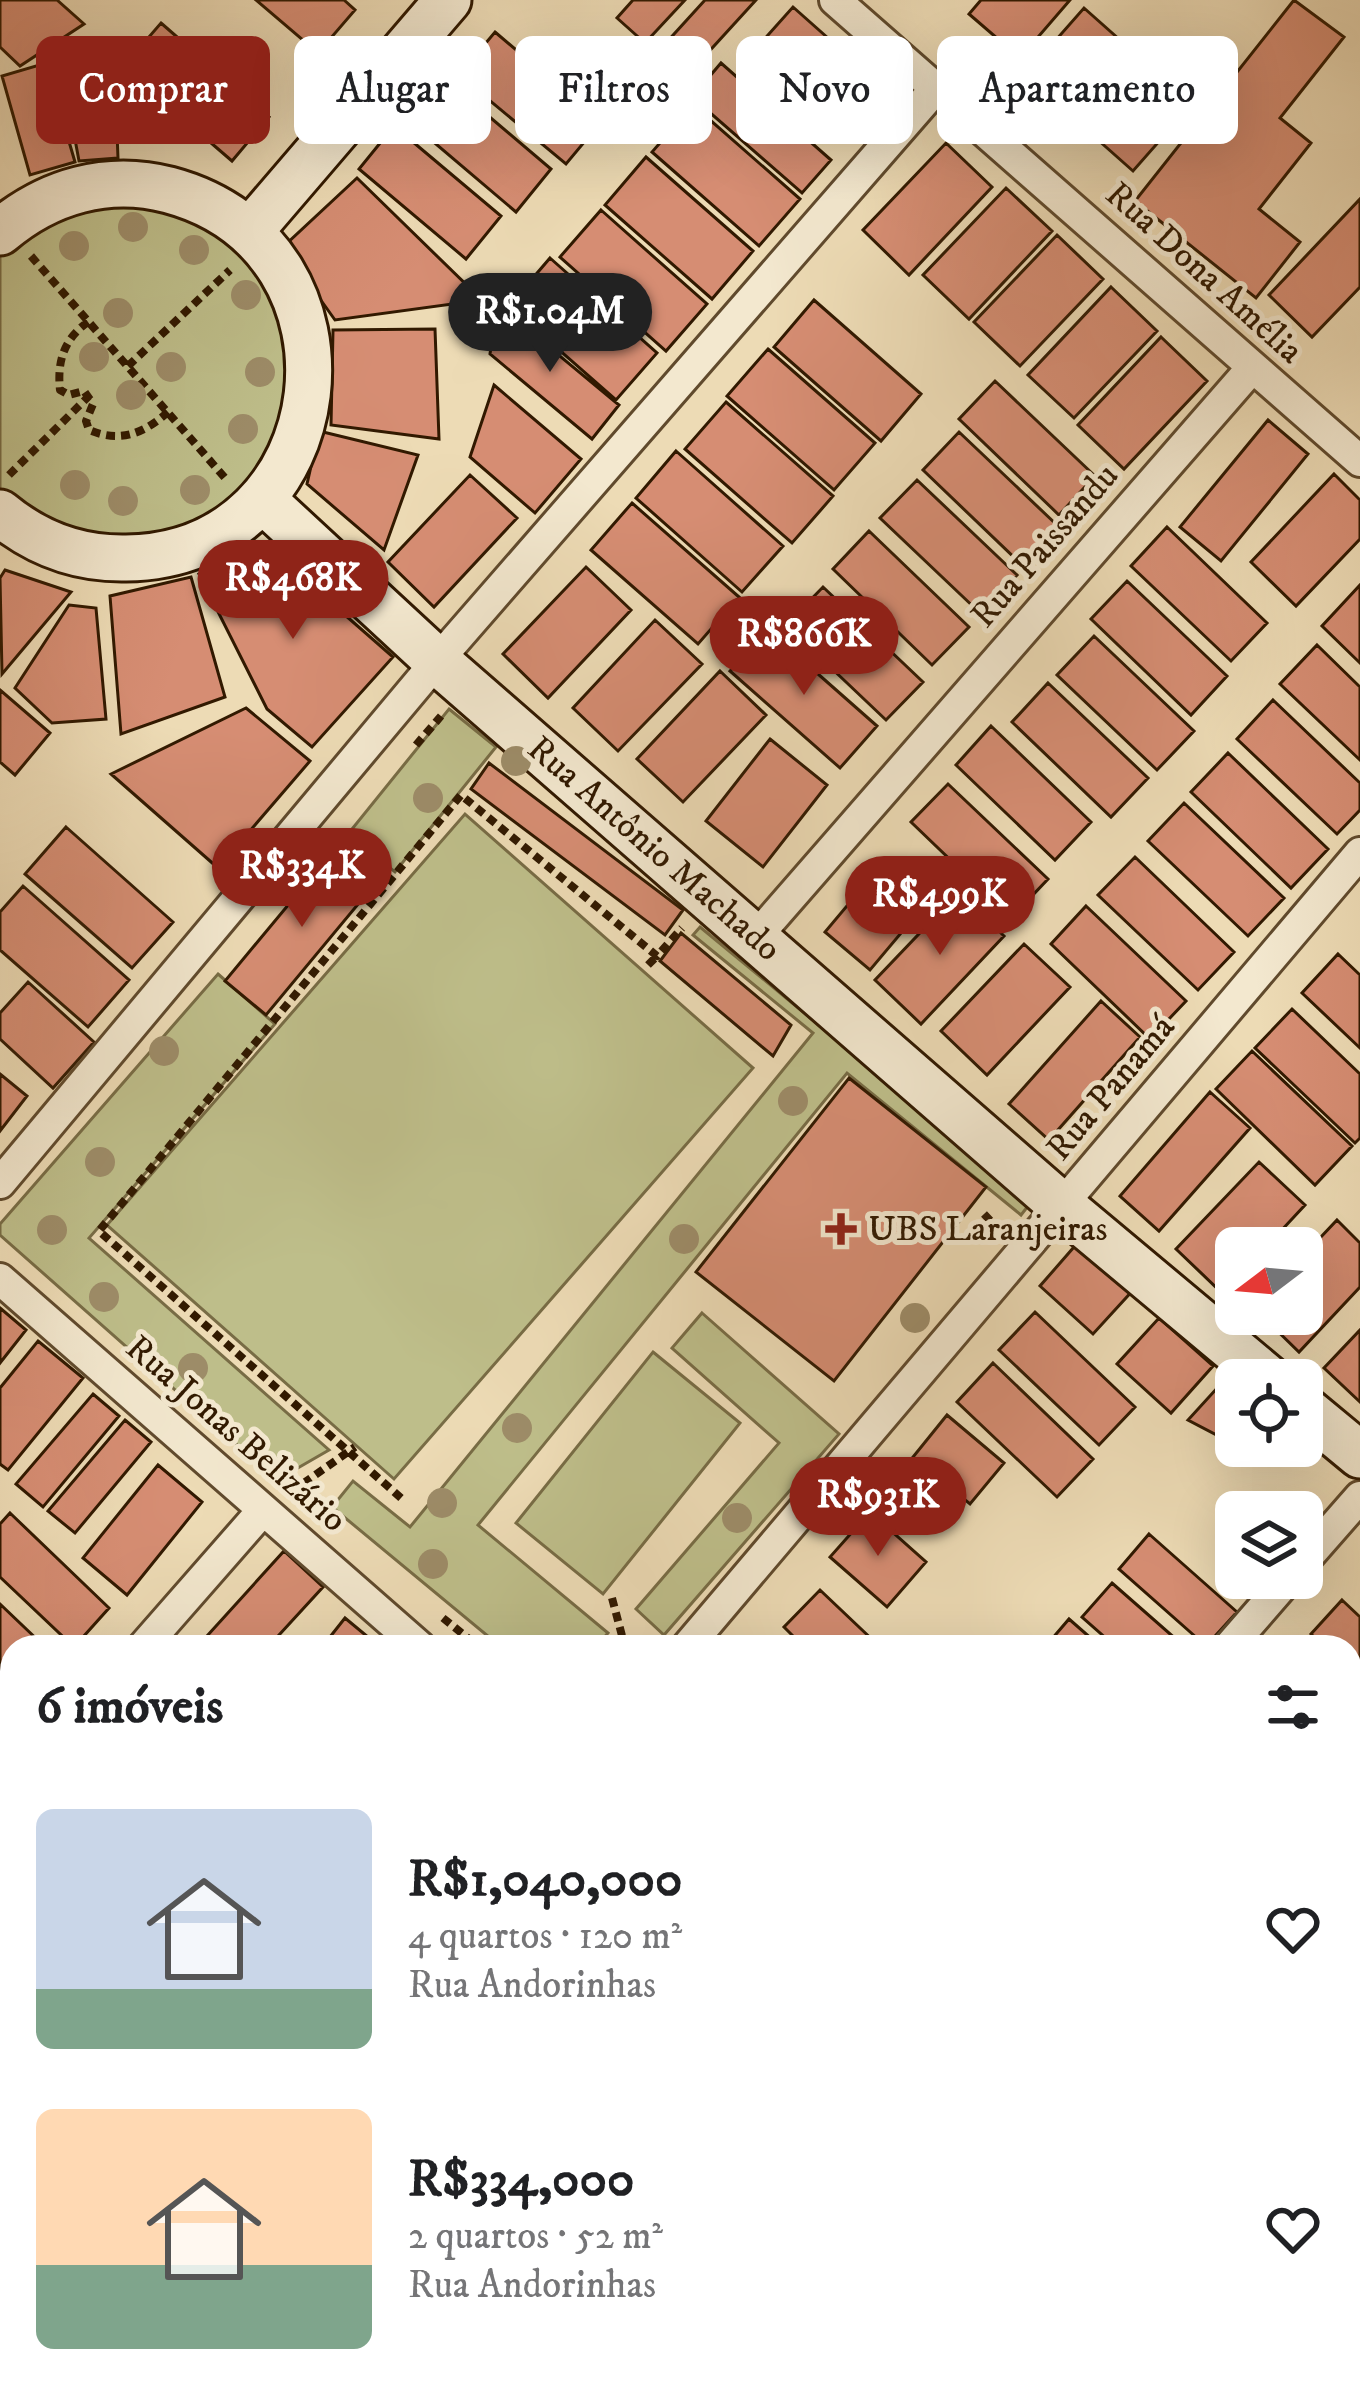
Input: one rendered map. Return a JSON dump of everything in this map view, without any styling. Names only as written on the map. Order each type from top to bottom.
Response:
[{"type":"street","points":[[242,249],[448,0]]},
{"type":"street","name":"Rua Dona Amélia","points":[[836,0],[937,88]]},
{"type":"street","points":[[0,1184],[447,680],[937,88]]},
{"type":"street","name":"Rua Dona Amélia","points":[[1000,144],[1360,461]]},
{"type":"street","points":[[3,496],[25,534],[65,550],[107,559],[150,558],[191,547],[229,527],[250,496],[295,450],[311,393],[308,334],[290,283],[242,249],[200,198],[142,183],[83,186],[27,208],[11,239]]},
{"type":"street","name":"Rua Paissandu","points":[[756,937],[1252,369]]},
{"type":"street","name":"Rua Antônio Machado","points":[[250,496],[447,680],[715,901],[1062,1206],[1245,1359]]},
{"type":"street","name":"Rua Panamá","points":[[697,1635],[1360,854]]},
{"type":"street","name":"Rua Jonas Belizário","points":[[0,1279],[276,1501],[408,1635]]},
{"type":"street","points":[[1323,1424],[1360,1455]]},
{"type":"street","points":[[1323,1539],[1360,1497]]},
{"type":"street","points":[[154,1635],[276,1501]]},
{"type":"street","points":[[1239,1635],[1270,1599]]},
{"type":"path","points":[[11,239],[250,496]]},
{"type":"path","points":[[128,366],[242,249]]},
{"type":"path","points":[[88,322],[74,332],[62,351],[59,380],[60,390],[69,395],[84,391],[89,396],[93,404],[86,421],[88,430],[104,436],[132,436],[168,412]]},
{"type":"path","points":[[3,496],[89,396]]},
{"type":"path","points":[[409,753],[447,680]]},
{"type":"path","points":[[401,1498],[352,1449],[99,1231],[461,795],[657,956]]},
{"type":"path","points":[[648,965],[695,914],[703,919],[715,901]]},
{"type":"path","points":[[276,1501],[352,1449]]},
{"type":"path","points":[[612,1598],[622,1635]]},
{"type":"green space","points":[[153,196],[251,248],[299,348],[280,456],[199,533],[90,546],[0,496],[0,246],[35,217]]},
{"type":"green space","points":[[449,709],[496,747],[395,872],[348,834]]},
{"type":"green space","points":[[465,814],[753,1068],[394,1479],[107,1225]]},
{"type":"green space","points":[[700,927],[1032,1201],[1021,1215],[847,1073],[478,1525],[608,1633],[487,1635],[332,1507],[353,1481],[410,1527],[813,1033],[693,935]]},
{"type":"green space","points":[[218,974],[275,1024],[89,1238],[329,1450],[277,1480],[0,1235],[0,1224]]},
{"type":"green space","points":[[702,1313],[839,1434],[664,1635],[636,1609],[779,1443],[672,1348]]},
{"type":"green space","points":[[653,1352],[740,1423],[603,1594],[516,1523]]},
{"type":"building","points":[[0,0],[57,0],[84,24],[66,36],[36,36],[36,56],[20,66],[0,47]]},
{"type":"building","points":[[256,0],[344,0],[355,10],[333,36],[298,36]]},
{"type":"building","points":[[633,0],[685,0],[652,36],[637,36],[617,18]]},
{"type":"building","points":[[705,0],[756,0],[712,48],[712,36],[672,36]]},
{"type":"building","points":[[981,0],[1070,0],[1039,36],[994,36],[969,14]]},
{"type":"building","points":[[1294,0],[1344,37],[1280,118],[1311,143],[1259,209],[1300,242],[1256,298],[1135,201],[1180,144],[1238,144],[1238,71]]},
{"type":"building","points":[[793,7],[826,36],[767,36]]},
{"type":"building","points":[[1084,8],[1116,36],[1059,36]]},
{"type":"building","points":[[161,23],[176,36],[150,36]]},
{"type":"building","points":[[495,32],[515,49],[515,122],[491,102],[491,37]]},
{"type":"building","points":[[721,63],[736,76],[736,135],[712,114],[712,74]]},
{"type":"building","points":[[36,66],[36,144],[70,144],[75,162],[30,175],[2,76]]},
{"type":"building","points":[[491,118],[515,138],[515,144],[522,144],[551,169],[516,212],[436,144],[491,144]]},
{"type":"building","points":[[712,122],[800,199],[759,246],[652,152],[659,144],[712,144]]},
{"type":"building","points":[[76,144],[117,144],[118,158],[79,161]]},
{"type":"building","points":[[212,144],[246,144],[232,161]]},
{"type":"building","points":[[379,144],[415,144],[501,216],[466,259],[359,169]]},
{"type":"building","points":[[542,144],[583,144],[566,164]]},
{"type":"building","points":[[746,144],[813,144],[831,160],[802,193]]},
{"type":"building","points":[[945,144],[992,187],[909,275],[863,230]]},
{"type":"building","points":[[1103,144],[1157,144],[1133,171]]},
{"type":"building","points":[[646,157],[753,251],[712,299],[605,205]]},
{"type":"building","points":[[357,178],[482,300],[335,320],[283,247]]},
{"type":"building","points":[[1006,188],[1052,231],[969,319],[923,275]]},
{"type":"building","points":[[1360,199],[1360,287],[1312,337],[1269,295]]},
{"type":"building","points":[[601,210],[707,304],[666,351],[560,257]]},
{"type":"building","points":[[1057,235],[1103,279],[1020,366],[974,322]]},
{"type":"building","points":[[550,258],[657,353],[616,400],[509,306]]},
{"type":"building","points":[[1111,287],[1157,331],[1074,418],[1028,375]]},
{"type":"building","points":[[814,300],[921,394],[881,441],[774,347]]},
{"type":"building","points":[[497,304],[619,405],[592,439],[490,354]]},
{"type":"building","points":[[435,329],[439,439],[331,425],[333,330]]},
{"type":"building","points":[[1161,337],[1207,381],[1124,469],[1078,425]]},
{"type":"building","points":[[768,349],[875,443],[834,490],[727,396]]},
{"type":"building","points":[[995,381],[1095,476],[1059,515],[959,419]]},
{"type":"building","points":[[494,385],[581,459],[535,513],[470,457]]},
{"type":"building","points":[[726,402],[833,496],[792,543],[685,449]]},
{"type":"building","points":[[1268,420],[1308,454],[1221,561],[1180,527]]},
{"type":"building","points":[[319,431],[418,455],[384,550],[307,484]]},
{"type":"building","points":[[959,432],[1059,527],[1023,566],[923,470]]},
{"type":"building","points":[[676,451],[783,546],[742,592],[636,498]]},
{"type":"building","points":[[1334,474],[1360,500],[1360,539],[1296,606],[1251,562]]},
{"type":"building","points":[[470,475],[517,518],[434,607],[388,562]]},
{"type":"building","points":[[917,480],[1017,575],[980,613],[880,518]]},
{"type":"building","points":[[632,503],[739,597],[698,644],[591,550]]},
{"type":"building","points":[[1167,527],[1267,623],[1231,661],[1131,566]]},
{"type":"building","points":[[869,531],[969,627],[932,665],[833,569]]},
{"type":"building","points":[[265,545],[393,657],[312,747],[267,709],[199,574]]},
{"type":"building","points":[[586,567],[631,610],[548,698],[503,654]]},
{"type":"building","points":[[5,570],[71,592],[2,674],[0,578]]},
{"type":"building","points":[[191,577],[225,697],[121,734],[110,596]]},
{"type":"building","points":[[1127,581],[1227,676],[1191,715],[1091,619]]},
{"type":"building","points":[[1360,585],[1360,663],[1322,626]]},
{"type":"building","points":[[823,587],[923,682],[886,720],[786,625]]},
{"type":"building","points":[[69,605],[96,608],[106,719],[52,723],[15,688]]},
{"type":"building","points":[[655,620],[702,664],[618,751],[573,708]]},
{"type":"building","points":[[767,629],[877,726],[840,768],[730,671]]},
{"type":"building","points":[[1094,636],[1194,731],[1157,770],[1057,675]]},
{"type":"building","points":[[1317,645],[1360,687],[1360,760],[1280,684]]},
{"type":"building","points":[[720,671],[766,715],[683,802],[637,759]]},
{"type":"building","points":[[1048,683],[1148,778],[1111,817],[1012,722]]},
{"type":"building","points":[[0,690],[50,733],[15,775],[0,762]]},
{"type":"building","points":[[1273,700],[1360,783],[1360,810],[1337,834],[1237,739]]},
{"type":"building","points":[[246,708],[310,761],[218,868],[111,774]]},
{"type":"building","points":[[991,726],[1091,822],[1055,860],[956,765]]},
{"type":"building","points":[[770,739],[827,785],[763,867],[706,821]]},
{"type":"building","points":[[1228,753],[1328,849],[1291,888],[1191,792]]},
{"type":"building","points":[[489,763],[683,910],[665,935],[471,789]]},
{"type":"building","points":[[948,784],[1048,879],[1011,918],[911,822]]},
{"type":"building","points":[[1184,803],[1284,898],[1248,936],[1148,841]]},
{"type":"building","points":[[66,827],[173,922],[132,968],[25,874]]},
{"type":"building","points":[[338,845],[379,879],[266,1015],[225,981]]},
{"type":"building","points":[[1135,857],[1234,952],[1198,990],[1098,895]]},
{"type":"building","points":[[883,863],[928,901],[870,970],[825,932]]},
{"type":"building","points":[[23,886],[129,980],[88,1027],[0,950],[0,912]]},
{"type":"building","points":[[959,892],[1004,936],[921,1024],[875,980]]},
{"type":"building","points":[[1086,906],[1186,1001],[1150,1039],[1051,944]]},
{"type":"building","points":[[681,933],[791,1025],[773,1056],[660,961]]},
{"type":"building","points":[[1024,944],[1070,987],[987,1075],[941,1031]]},
{"type":"building","points":[[1338,954],[1360,975],[1360,1048],[1302,993]]},
{"type":"building","points":[[28,982],[94,1042],[53,1088],[0,1039],[0,1013]]},
{"type":"building","points":[[1101,1001],[1140,1037],[1049,1140],[1009,1104]]},
{"type":"building","points":[[1292,1009],[1360,1074],[1360,1138],[1355,1143],[1255,1048]]},
{"type":"building","points":[[1252,1051],[1352,1146],[1315,1185],[1216,1089]]},
{"type":"building","points":[[0,1074],[27,1096],[0,1131]]},
{"type":"building","name":"UBS Laranjeiras","points":[[849,1078],[986,1187],[834,1381],[696,1272]]},
{"type":"building","points":[[1210,1092],[1250,1128],[1159,1231],[1120,1196]]},
{"type":"building","points":[[1259,1162],[1305,1205],[1285,1227],[1215,1227],[1215,1286],[1176,1249]]},
{"type":"building","points":[[1337,1220],[1360,1243],[1360,1287],[1323,1326],[1323,1235]]},
{"type":"building","points":[[1081,1239],[1135,1288],[1093,1334],[1040,1286]]},
{"type":"building","points":[[0,1308],[26,1330],[0,1363]]},
{"type":"building","points":[[1035,1312],[1135,1407],[1099,1445],[999,1350]]},
{"type":"building","points":[[1159,1318],[1213,1366],[1171,1413],[1117,1364]]},
{"type":"building","points":[[1360,1330],[1360,1402],[1324,1368]]},
{"type":"building","points":[[1282,1335],[1315,1335],[1299,1352]]},
{"type":"building","points":[[38,1341],[83,1378],[8,1470],[0,1464],[0,1388]]},
{"type":"building","points":[[993,1363],[1093,1459],[1057,1497],[957,1402]]},
{"type":"building","points":[[1215,1390],[1215,1434],[1188,1420]]},
{"type":"building","points":[[93,1394],[119,1416],[43,1507],[16,1484]]},
{"type":"building","points":[[947,1415],[1004,1463],[970,1504],[913,1457]]},
{"type":"building","points":[[125,1420],[151,1442],[75,1533],[48,1511]]},
{"type":"building","points":[[158,1465],[202,1502],[127,1595],[83,1558]]},
{"type":"building","points":[[870,1512],[926,1562],[887,1607],[830,1557]]},
{"type":"building","points":[[10,1513],[109,1608],[85,1635],[61,1635],[0,1577],[0,1524]]},
{"type":"building","points":[[1149,1534],[1215,1592],[1215,1599],[1222,1599],[1237,1612],[1216,1635],[1194,1635],[1119,1569]]},
{"type":"building","points":[[284,1551],[323,1587],[279,1635],[208,1635]]},
{"type":"building","points":[[1112,1583],[1171,1635],[1102,1635],[1082,1617]]},
{"type":"building","points":[[820,1590],[867,1635],[792,1635],[784,1627]]},
{"type":"building","points":[[1342,1600],[1360,1617],[1360,1635],[1311,1634]]},
{"type":"building","points":[[0,1604],[32,1635],[0,1635]]},
{"type":"building","points":[[345,1618],[366,1635],[332,1635]]},
{"type":"building","points":[[1069,1619],[1087,1635],[1055,1635]]},
{"type":"place","name":"UBS Laranjeiras","points":[[841,1229]]}]
